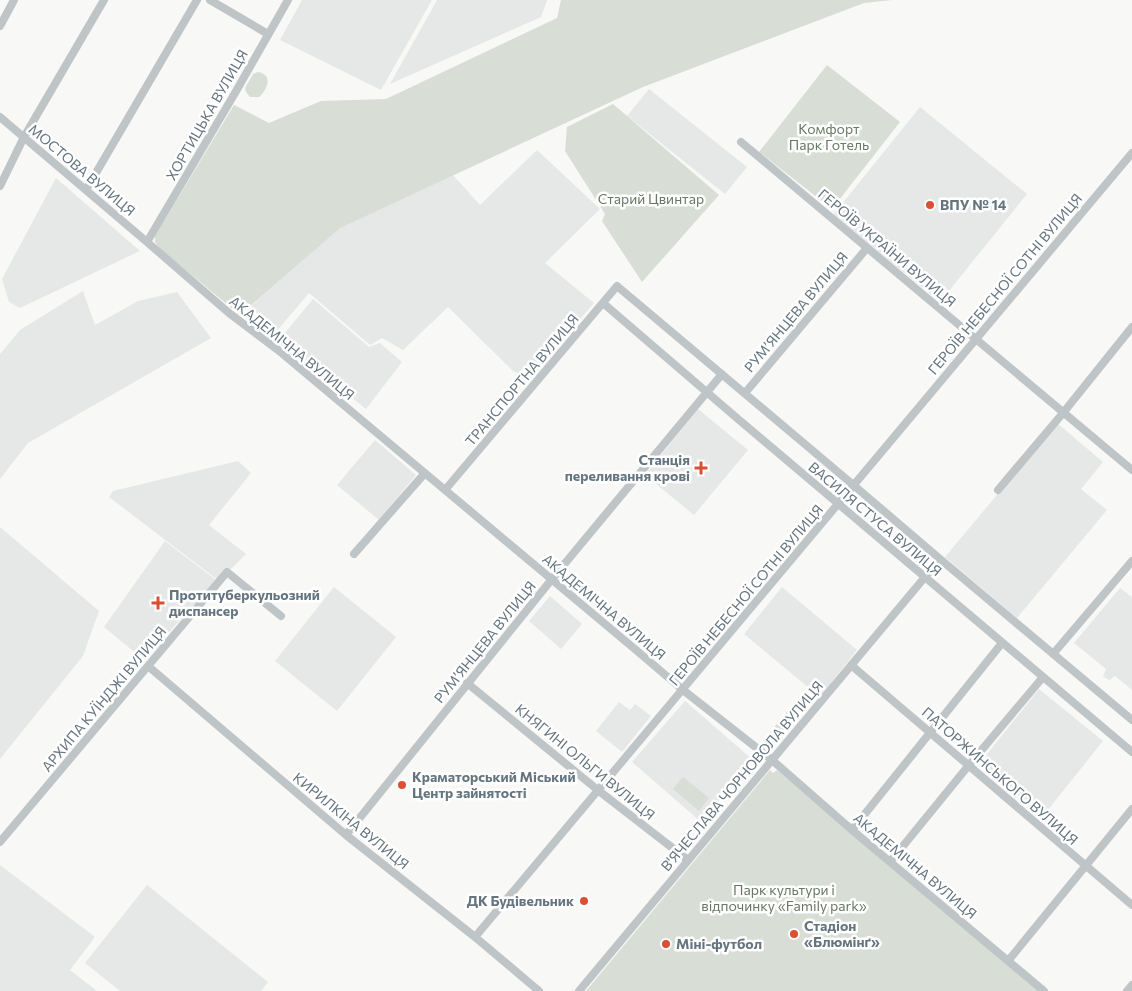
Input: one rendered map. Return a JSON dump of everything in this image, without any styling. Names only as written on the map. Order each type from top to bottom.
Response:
[{"type":"street","points":[[0,26],[14,0]]},
{"type":"street","points":[[0,186],[24,137],[104,0]]},
{"type":"street","points":[[86,190],[197,0]]},
{"type":"street","points":[[210,0],[268,34]]},
{"type":"street","name":"ХОРТИЦЬКА ВУЛИЦЯ","points":[[147,242],[288,0]]},
{"type":"street","name":"МОСТОВА ВУЛИЦЯ","points":[[0,116],[147,242]]},
{"type":"street","name":"ГЕРОЇВ УКРАЇНИ ВУЛИЦЯ","points":[[740,142],[1132,470]]},
{"type":"street","name":"ГЕРОЇВ НЕБЕСНОЇ СОТНІ ВУЛИЦЯ","points":[[475,937],[1132,153]]},
{"type":"street","name":"АКАДЕМІЧНА ВУЛИЦЯ","points":[[147,242],[229,313],[278,350],[683,690],[772,760],[852,830],[1044,991]]},
{"type":"street","name":"РУМ’ЯНЦЕВА ВУЛИЦЯ","points":[[745,393],[867,248]]},
{"type":"street","name":"ВАСИЛЯ СТУСА ВУЛИЦЯ","points":[[617,286],[1132,720]]},
{"type":"street","name":"ТРАНСПОРТНА ВУЛИЦЯ","points":[[445,490],[617,286]]},
{"type":"street","name":"ВАСИЛЯ СТУСА ВУЛИЦЯ","points":[[603,303],[706,393],[1132,752]]},
{"type":"street","points":[[998,490],[1132,327]]},
{"type":"street","name":"РУМ’ЯНЦЕВА ВУЛИЦЯ","points":[[346,835],[467,683],[722,374]]},
{"type":"street","points":[[354,554],[425,473]]},
{"type":"street","name":"В'ЯЧЕСЛАВА ЧОРНОВОЛА ВУЛИЦЯ","points":[[579,991],[940,559]]},
{"type":"street","points":[[1053,654],[1132,561]]},
{"type":"street","name":"АРХИПА КУЇНДЖІ ВУЛИЦЯ","points":[[0,842],[227,572],[281,616]]},
{"type":"street","points":[[852,830],[1002,643]]},
{"type":"street","name":"ПАТОРЖИНСЬКОГО ВУЛИЦЯ","points":[[851,665],[1132,905]]},
{"type":"street","name":"КИРИЛКІНА ВУЛИЦЯ","points":[[148,666],[346,835],[475,937],[539,991]]},
{"type":"street","points":[[890,862],[1043,677]]},
{"type":"street","name":"КНЯГИНІ ОЛЬГИ ВУЛИЦЯ","points":[[467,683],[599,791],[688,860]]},
{"type":"street","points":[[1008,961],[1132,809]]},
{"type":"street","points":[[1127,991],[1132,985]]},
{"type":"shaded area","points":[[302,0],[432,0],[381,90],[280,40]]},
{"type":"shaded area","points":[[437,0],[547,0],[541,17],[390,84]]},
{"type":"shaded area","points":[[649,89],[747,167],[725,194],[627,116]]},
{"type":"shaded area","name":"ВПУ № 14","points":[[920,107],[1027,194],[940,302],[833,215]]},
{"type":"shaded area","points":[[537,150],[600,209],[545,263],[594,303],[530,379],[513,371],[448,307],[403,350],[382,338],[370,345],[309,293],[276,332],[251,306],[339,228],[453,175],[480,205]]},
{"type":"shaded area","points":[[56,178],[140,251],[20,308],[9,302],[2,279]]},
{"type":"shaded area","points":[[83,291],[95,325],[138,301],[177,292],[211,338],[28,443],[0,479],[0,354],[20,330]]},
{"type":"shaded area","points":[[313,299],[369,347],[380,343],[402,362],[366,409],[280,339]]},
{"type":"shaded area","points":[[698,409],[748,450],[694,515],[645,475]]},
{"type":"shaded area","points":[[1057,423],[1103,462],[1081,489],[1107,510],[1017,618],[945,557]]},
{"type":"shaded area","points":[[375,440],[416,475],[379,520],[337,485]]},
{"type":"shaded area","points":[[238,461],[251,473],[209,525],[246,554],[219,581],[109,497],[113,491]]},
{"type":"shaded area","points":[[0,527],[99,611],[83,656],[0,759]]},
{"type":"shaded area","name":"Протитуберкульозний диспансер","points":[[165,541],[216,580],[144,660],[104,627]]},
{"type":"shaded area","points":[[334,587],[396,637],[337,711],[275,661]]},
{"type":"shaded area","points":[[782,587],[857,650],[820,697],[744,634]]},
{"type":"shaded area","points":[[1120,588],[1132,597],[1132,690],[1115,676],[1110,680],[1103,676],[1106,669],[1074,643]]},
{"type":"shaded area","points":[[550,596],[582,624],[561,649],[529,621]]},
{"type":"shaded area","points":[[1039,689],[1103,741],[1043,816],[979,764]]},
{"type":"shaded area","points":[[685,701],[753,760],[700,821],[632,762]]},
{"type":"shaded area","points":[[619,702],[630,710],[635,704],[651,716],[622,752],[596,731]]},
{"type":"shaded area","points":[[0,865],[95,937],[70,970],[97,991],[0,991]]},
{"type":"shaded area","points":[[147,885],[268,982],[261,991],[120,991],[85,963]]},
{"type":"green space","points":[[561,0],[892,0],[864,3],[643,87],[340,228],[240,315],[159,248],[155,242],[155,236],[234,105],[269,123],[321,101],[386,99],[557,18]]},
{"type":"green space","name":"Комфорт Парк Готель","points":[[827,65],[900,122],[832,209],[759,152]]},
{"type":"green space","points":[[258,72],[266,76],[266,87],[259,97],[250,97],[245,88],[253,74]]},
{"type":"green space","name":"Старий Цвинтар","points":[[613,104],[719,195],[642,282],[602,221],[605,214],[565,151],[567,127]]},
{"type":"green space","points":[[795,702],[801,708],[769,747],[763,741]]},
{"type":"green space","name":"Парк культури і відпочинку «Family park»","points":[[770,770],[773,773],[777,770],[1039,991],[586,991]]},
{"type":"green space","points":[[683,777],[709,798],[699,811],[673,789]]},
{"type":"place","name":"ВПУ № 14","points":[[930,205]]},
{"type":"place","name":"Станція переливання крові","points":[[701,468]]},
{"type":"place","name":"Протитуберкульозний диспансер","points":[[158,603]]},
{"type":"place","name":"Краматорський Міський Центр зайнятості","points":[[402,785]]},
{"type":"place","name":"ДК Будівельник","points":[[584,901]]},
{"type":"place","name":"Стадіон «Блюмінґ»","points":[[794,934]]},
{"type":"place","name":"Міні-футбол","points":[[666,944]]}]
